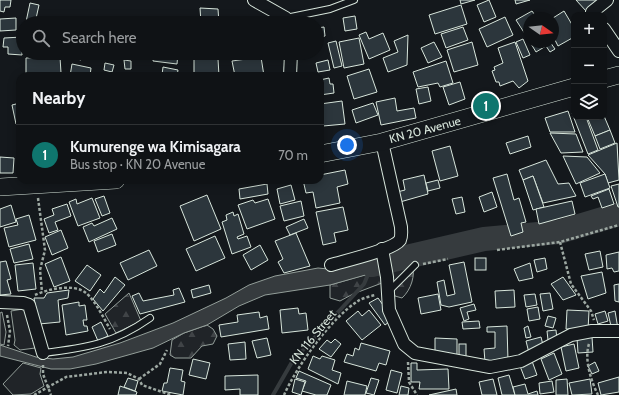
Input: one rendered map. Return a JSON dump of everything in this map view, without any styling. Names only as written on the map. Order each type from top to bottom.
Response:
[{"type":"main road","points":[[607,78],[619,75]]},
{"type":"main road","name":"KN 20 Avenue","points":[[324,153],[382,142],[571,88]]},
{"type":"main road","points":[[0,187],[63,184]]},
{"type":"street","points":[[254,0],[280,16]]},
{"type":"street","points":[[594,12],[607,0]]},
{"type":"street","points":[[607,33],[619,51]]},
{"type":"street","points":[[290,72],[291,60]]},
{"type":"street","points":[[331,265],[382,252],[400,240],[402,232],[382,142]]},
{"type":"street","points":[[382,252],[387,277],[387,292],[390,310],[404,344],[415,353],[490,367],[521,361],[571,335],[592,331],[619,331]]},
{"type":"street","points":[[2,302],[26,303],[30,309],[43,357]]},
{"type":"lane","points":[[303,16],[330,9],[354,0]]},
{"type":"lane","points":[[387,292],[414,265]]},
{"type":"lane","points":[[43,357],[116,339],[150,318]]},
{"type":"path","points":[[37,186],[39,217],[45,250],[40,270],[42,292]]},
{"type":"path","points":[[497,250],[560,242],[619,225]]},
{"type":"path","points":[[560,242],[571,284],[591,310],[595,321],[586,351],[591,378],[598,395]]},
{"type":"path","points":[[414,265],[448,258]]},
{"type":"path","points":[[26,303],[30,298],[42,292],[63,288],[81,290],[86,293],[116,339]]},
{"type":"path","name":"KN 116 Street","points":[[284,395],[291,379],[312,349],[338,319],[358,301],[387,292]]},
{"type":"path","points":[[2,302],[10,331],[8,346]]},
{"type":"path","points":[[139,379],[160,364],[167,350]]},
{"type":"path","points":[[411,350],[408,373],[409,382],[417,395]]},
{"type":"path","points":[[43,357],[43,374],[51,395]]},
{"type":"path","points":[[34,395],[66,377],[107,372],[127,373],[139,379],[142,385],[171,395]]},
{"type":"green space","points":[[406,262],[412,263],[413,277],[408,291],[402,298],[395,296],[389,269]]},
{"type":"green space","points":[[378,271],[381,272],[382,283],[353,294],[340,301],[330,298],[330,285]]},
{"type":"green space","points":[[129,293],[141,321],[116,333],[105,314]]},
{"type":"green space","points":[[23,309],[27,311],[35,348],[20,350],[14,345],[15,340],[11,311]]},
{"type":"green space","points":[[2,312],[6,332],[4,345],[0,344],[0,313]]},
{"type":"green space","points":[[207,325],[213,329],[217,336],[213,344],[202,346],[191,358],[175,358],[170,355],[172,340],[184,333]]},
{"type":"green space","points":[[23,363],[41,368],[40,374],[44,386],[31,394],[13,395],[3,384]]},
{"type":"shaded area","points":[[371,259],[372,265],[369,274],[330,285],[265,295],[239,306],[207,325],[184,333],[153,348],[96,364],[70,369],[51,369],[0,356],[0,345],[36,357],[53,359],[73,357],[120,343],[173,323],[226,298],[249,285],[275,276],[318,268],[328,269]]},
{"type":"building","points":[[0,0],[11,0],[10,7],[5,7],[4,12],[0,11]]},
{"type":"building","points":[[460,0],[475,0],[461,4]]},
{"type":"building","points":[[489,0],[496,17],[484,22],[477,5]]},
{"type":"building","points":[[515,0],[530,0],[516,4]]},
{"type":"building","points":[[576,0],[599,0],[586,11]]},
{"type":"building","points":[[30,3],[39,5],[37,16],[27,16]]},
{"type":"building","points":[[461,5],[467,24],[435,34],[429,15]]},
{"type":"building","points":[[200,8],[218,9],[218,16],[201,16]]},
{"type":"building","points":[[564,11],[571,23],[571,39],[559,45],[559,14]]},
{"type":"building","points":[[355,16],[357,29],[345,31],[343,18]]},
{"type":"building","points":[[523,16],[523,31],[516,20]]},
{"type":"building","points":[[505,17],[513,35],[487,47],[479,29]]},
{"type":"building","points":[[16,18],[16,30],[0,31],[0,19]]},
{"type":"building","points":[[463,27],[468,40],[446,48],[441,34]]},
{"type":"building","points":[[366,32],[369,39],[383,33],[390,50],[369,59],[359,35]]},
{"type":"building","points":[[408,35],[407,65],[388,72],[383,58],[398,52],[394,41]]},
{"type":"building","points":[[16,37],[16,55],[8,54],[8,47],[3,47],[4,38]]},
{"type":"building","points":[[359,38],[364,64],[344,68],[339,42]]},
{"type":"building","points":[[523,39],[523,48],[527,48],[530,55],[523,58],[516,42]]},
{"type":"building","points":[[336,41],[342,66],[334,68],[328,43]]},
{"type":"building","points":[[434,42],[442,57],[428,63],[421,48]]},
{"type":"building","points":[[472,42],[478,65],[454,72],[447,50]]},
{"type":"building","points":[[515,42],[528,81],[519,88],[513,81],[500,86],[499,82],[496,82],[492,71],[495,70],[494,67],[503,63],[498,48]]},
{"type":"building","points":[[534,48],[543,48],[536,52]]},
{"type":"building","points":[[547,48],[554,48],[555,49],[550,52]]},
{"type":"building","points":[[26,60],[60,60],[61,72],[26,72]]},
{"type":"building","points":[[124,60],[131,61],[131,69],[125,69]]},
{"type":"building","points":[[153,60],[177,60],[177,64]]},
{"type":"building","points":[[194,60],[218,60],[219,72],[194,72]]},
{"type":"building","points":[[261,60],[263,72],[234,72],[232,61]]},
{"type":"building","points":[[328,60],[330,70],[318,72],[316,63]]},
{"type":"building","points":[[446,61],[453,83],[440,87],[438,83],[418,87],[413,72]]},
{"type":"building","points":[[105,63],[114,65],[112,72],[104,70]]},
{"type":"building","points":[[72,64],[91,68],[90,72],[71,72]]},
{"type":"building","points":[[163,67],[178,70],[178,72],[162,72]]},
{"type":"building","points":[[369,69],[377,92],[354,99],[347,76]]},
{"type":"building","points":[[329,78],[330,84],[333,84],[334,93],[324,94],[324,79]]},
{"type":"building","points":[[460,82],[465,99],[449,105],[443,87]]},
{"type":"building","points":[[428,87],[431,101],[419,104],[416,89]]},
{"type":"building","points":[[395,98],[397,111],[414,108],[416,118],[381,125],[376,102]]},
{"type":"building","points":[[342,101],[345,124],[324,126],[324,103]]},
{"type":"building","points":[[373,103],[378,115],[356,123],[352,110]]},
{"type":"building","points":[[16,104],[16,124],[12,105]]},
{"type":"building","points":[[568,111],[575,132],[550,132],[545,118]]},
{"type":"building","points":[[575,120],[587,120],[598,150],[588,154]]},
{"type":"building","points":[[588,120],[606,120],[610,130],[595,136]]},
{"type":"building","points":[[610,130],[615,143],[600,149],[595,136]]},
{"type":"building","points":[[550,133],[576,134],[583,152],[561,153]]},
{"type":"building","points":[[528,136],[531,147],[510,154],[506,143]]},
{"type":"building","points":[[617,143],[619,180],[608,183],[605,174],[588,155]]},
{"type":"building","points":[[450,146],[458,176],[440,181],[432,151]]},
{"type":"building","points":[[563,156],[587,157],[600,173],[576,184]]},
{"type":"building","points":[[0,157],[14,158],[13,173],[0,173]]},
{"type":"building","points":[[546,160],[558,184],[569,183],[576,196],[543,203],[533,176],[523,180],[519,170]]},
{"type":"building","points":[[345,170],[348,184],[337,187],[340,203],[316,208],[313,192],[306,193],[304,184],[324,184],[324,174]]},
{"type":"building","points":[[507,174],[514,200],[519,198],[526,222],[521,223],[523,232],[511,236],[493,178]]},
{"type":"building","points":[[605,174],[610,188],[585,197],[580,183]]},
{"type":"building","points":[[424,175],[428,194],[400,202],[397,192],[405,190],[403,180]]},
{"type":"building","points":[[533,176],[544,207],[533,210],[523,180]]},
{"type":"building","points":[[438,180],[440,188],[428,191],[426,183]]},
{"type":"building","points":[[267,184],[268,194],[240,199],[239,189]]},
{"type":"building","points":[[619,184],[619,207],[618,207],[611,186]]},
{"type":"building","points":[[291,185],[295,200],[280,204],[277,189]]},
{"type":"building","points":[[609,189],[614,204],[602,208],[598,197],[593,199],[591,196]]},
{"type":"building","points":[[492,192],[497,207],[484,212],[479,197]]},
{"type":"building","points":[[207,195],[221,229],[194,241],[180,206]]},
{"type":"building","points":[[104,196],[110,213],[102,216],[95,199]]},
{"type":"building","points":[[462,197],[465,212],[456,214],[452,199]]},
{"type":"building","points":[[92,198],[100,218],[78,226],[69,202],[76,199],[77,204]]},
{"type":"building","points":[[268,199],[275,219],[247,229],[238,205],[253,200],[255,203]]},
{"type":"building","points":[[301,201],[304,216],[284,221],[280,206]]},
{"type":"building","points":[[572,201],[575,214],[539,224],[536,209]]},
{"type":"building","points":[[67,204],[71,216],[55,222],[58,230],[49,233],[44,219],[54,215],[52,209]]},
{"type":"building","points":[[11,205],[16,222],[0,227],[0,209]]},
{"type":"building","points":[[343,207],[348,230],[334,233],[336,242],[323,245],[316,212]]},
{"type":"building","points":[[233,212],[234,216],[238,214],[244,234],[237,237],[238,239],[247,236],[251,247],[232,254],[222,222],[227,220],[226,215]]},
{"type":"building","points":[[29,215],[36,240],[9,247],[4,228],[18,225],[16,219]]},
{"type":"building","points":[[112,218],[117,229],[89,242],[83,227],[92,223],[94,226]]},
{"type":"building","points":[[304,219],[308,228],[290,235],[286,227]]},
{"type":"building","points":[[61,230],[68,248],[52,255],[45,237]]},
{"type":"building","points":[[296,233],[310,266],[284,273],[278,262],[283,259],[275,241]]},
{"type":"building","points":[[112,234],[116,245],[98,252],[94,241]]},
{"type":"building","points":[[215,236],[225,258],[196,271],[186,249]]},
{"type":"building","points":[[29,244],[33,259],[14,263],[10,249]]},
{"type":"building","points":[[260,245],[268,260],[251,270],[243,255]]},
{"type":"building","points":[[149,250],[157,266],[128,280],[120,263]]},
{"type":"building","points":[[600,251],[603,267],[589,270],[585,254]]},
{"type":"building","points":[[619,252],[619,271],[614,272],[612,268],[607,269],[606,255]]},
{"type":"building","points":[[61,257],[70,281],[54,287],[45,264]]},
{"type":"building","points":[[475,258],[486,258],[486,270],[475,270]]},
{"type":"building","points":[[545,258],[547,269],[537,272],[534,260]]},
{"type":"building","points":[[6,261],[11,279],[7,280],[11,294],[0,295],[0,262]]},
{"type":"building","points":[[464,262],[472,302],[449,307],[441,305],[437,282],[444,280],[447,296],[455,294],[449,265]]},
{"type":"building","points":[[33,263],[36,289],[18,291],[15,265]]},
{"type":"building","points":[[530,263],[533,278],[519,281],[514,269]]},
{"type":"building","points":[[87,265],[101,275],[90,291],[75,281]]},
{"type":"building","points":[[602,272],[606,293],[588,299],[581,276]]},
{"type":"building","points":[[115,277],[125,285],[103,311],[93,299],[100,289],[104,293]]},
{"type":"building","points":[[563,277],[576,295],[563,300],[551,284]]},
{"type":"building","points":[[619,284],[619,302],[615,301],[614,285]]},
{"type":"building","points":[[209,285],[211,293],[193,298],[191,290]]},
{"type":"building","points":[[179,288],[185,302],[140,314],[132,296],[139,293],[143,301],[174,295],[173,290]]},
{"type":"building","points":[[69,290],[68,298],[58,300],[60,322],[39,324],[34,298],[44,298],[47,293]]},
{"type":"building","points":[[514,290],[515,307],[496,308],[495,291]]},
{"type":"building","points":[[550,293],[553,309],[543,311],[540,294]]},
{"type":"building","points":[[438,294],[441,310],[421,314],[418,298]]},
{"type":"building","points":[[535,294],[537,305],[526,307],[524,295]]},
{"type":"building","points":[[378,298],[393,319],[385,325],[369,303]]},
{"type":"building","points":[[79,302],[79,306],[85,305],[87,320],[83,320],[84,326],[87,326],[88,331],[66,335],[62,305]]},
{"type":"building","points":[[474,304],[476,310],[467,312],[469,319],[464,321],[460,308]]},
{"type":"building","points":[[538,307],[540,319],[529,321],[527,309]]},
{"type":"building","points":[[298,308],[299,314],[306,313],[308,330],[282,333],[280,310]]},
{"type":"building","points":[[369,310],[381,325],[362,340],[346,321],[358,311],[362,316]]},
{"type":"building","points":[[567,310],[589,311],[588,330],[566,329]]},
{"type":"building","points":[[605,311],[608,321],[598,324],[595,314]]},
{"type":"building","points":[[615,311],[618,329],[613,335],[608,313]]},
{"type":"building","points":[[259,312],[260,318],[267,316],[269,329],[221,337],[219,325],[238,322],[237,315]]},
{"type":"building","points":[[548,316],[556,318],[553,328],[545,326]]},
{"type":"building","points":[[479,321],[480,328],[463,329],[462,322]]},
{"type":"building","points":[[101,322],[108,336],[98,341],[92,327]]},
{"type":"building","points":[[507,326],[508,361],[485,362],[484,349],[495,348],[495,332],[487,332],[487,327]]},
{"type":"building","points":[[528,326],[531,337],[526,338],[524,328]]},
{"type":"building","points":[[556,330],[557,340],[548,340],[547,331]]},
{"type":"building","points":[[541,337],[544,349],[529,353],[526,341]]},
{"type":"building","points":[[592,337],[593,352],[578,353],[577,338]]},
{"type":"building","points":[[267,338],[271,355],[257,358],[252,341]]},
{"type":"building","points":[[435,338],[457,339],[457,356],[435,356]]},
{"type":"building","points":[[335,339],[341,344],[331,357],[319,349],[327,340],[331,343]]},
{"type":"building","points":[[245,342],[246,359],[230,360],[228,344]]},
{"type":"building","points":[[361,343],[390,351],[386,365],[379,363],[376,371],[344,362],[347,354],[353,356],[355,348],[359,350]]},
{"type":"building","points":[[459,344],[466,344],[466,359],[459,359]]},
{"type":"building","points":[[574,344],[579,368],[566,371],[561,347]]},
{"type":"building","points":[[554,353],[562,374],[549,380],[541,359]]},
{"type":"building","points":[[313,356],[320,359],[322,356],[335,360],[332,370],[341,373],[338,384],[308,369]]},
{"type":"building","points":[[193,359],[210,363],[206,379],[189,375]]},
{"type":"building","points":[[532,361],[537,375],[525,379],[520,366]]},
{"type":"building","points":[[595,362],[599,371],[592,374],[588,366]]},
{"type":"building","points":[[411,363],[417,363],[417,370],[448,369],[449,389],[419,389],[420,382],[411,382]]},
{"type":"building","points":[[170,368],[183,370],[181,381],[185,382],[183,395],[162,391],[164,383],[167,383]]},
{"type":"building","points":[[391,370],[402,373],[397,393],[386,390]]},
{"type":"building","points":[[299,371],[331,385],[327,395],[316,395],[302,391],[306,381],[296,378]]},
{"type":"building","points":[[258,375],[258,395],[240,395],[240,389],[225,390],[225,376]]},
{"type":"building","points":[[509,375],[515,395],[502,395],[498,378]]},
{"type":"building","points":[[619,377],[619,392],[601,395],[598,383]]},
{"type":"building","points":[[128,378],[138,381],[135,391],[124,387]]},
{"type":"building","points":[[371,378],[379,380],[374,395],[366,393]]},
{"type":"building","points":[[295,379],[305,382],[301,395],[292,392]]},
{"type":"building","points":[[493,379],[497,395],[482,395],[479,382]]},
{"type":"building","points":[[567,379],[568,395],[556,395],[556,380]]},
{"type":"building","points":[[590,379],[592,394],[572,395],[569,383]]},
{"type":"building","points":[[347,381],[367,386],[365,395],[344,395]]},
{"type":"building","points":[[552,381],[554,392],[540,394],[539,383]]},
{"type":"building","points":[[525,384],[528,394],[537,391],[538,395],[515,395],[513,387]]},
{"type":"building","points":[[120,386],[137,392],[136,395],[118,395]]},
{"type":"building","points":[[401,386],[409,388],[408,395],[399,395]]},
{"type":"building","points":[[456,389],[457,395],[429,395]]},
{"type":"waterway","points":[[372,265],[484,239],[559,232],[619,214]]},
{"type":"waterway","points":[[273,395],[292,362],[364,284],[372,265]]},
{"type":"place","name":"Kumurenge wa Kimisagara","points":[[486,106]]}]
